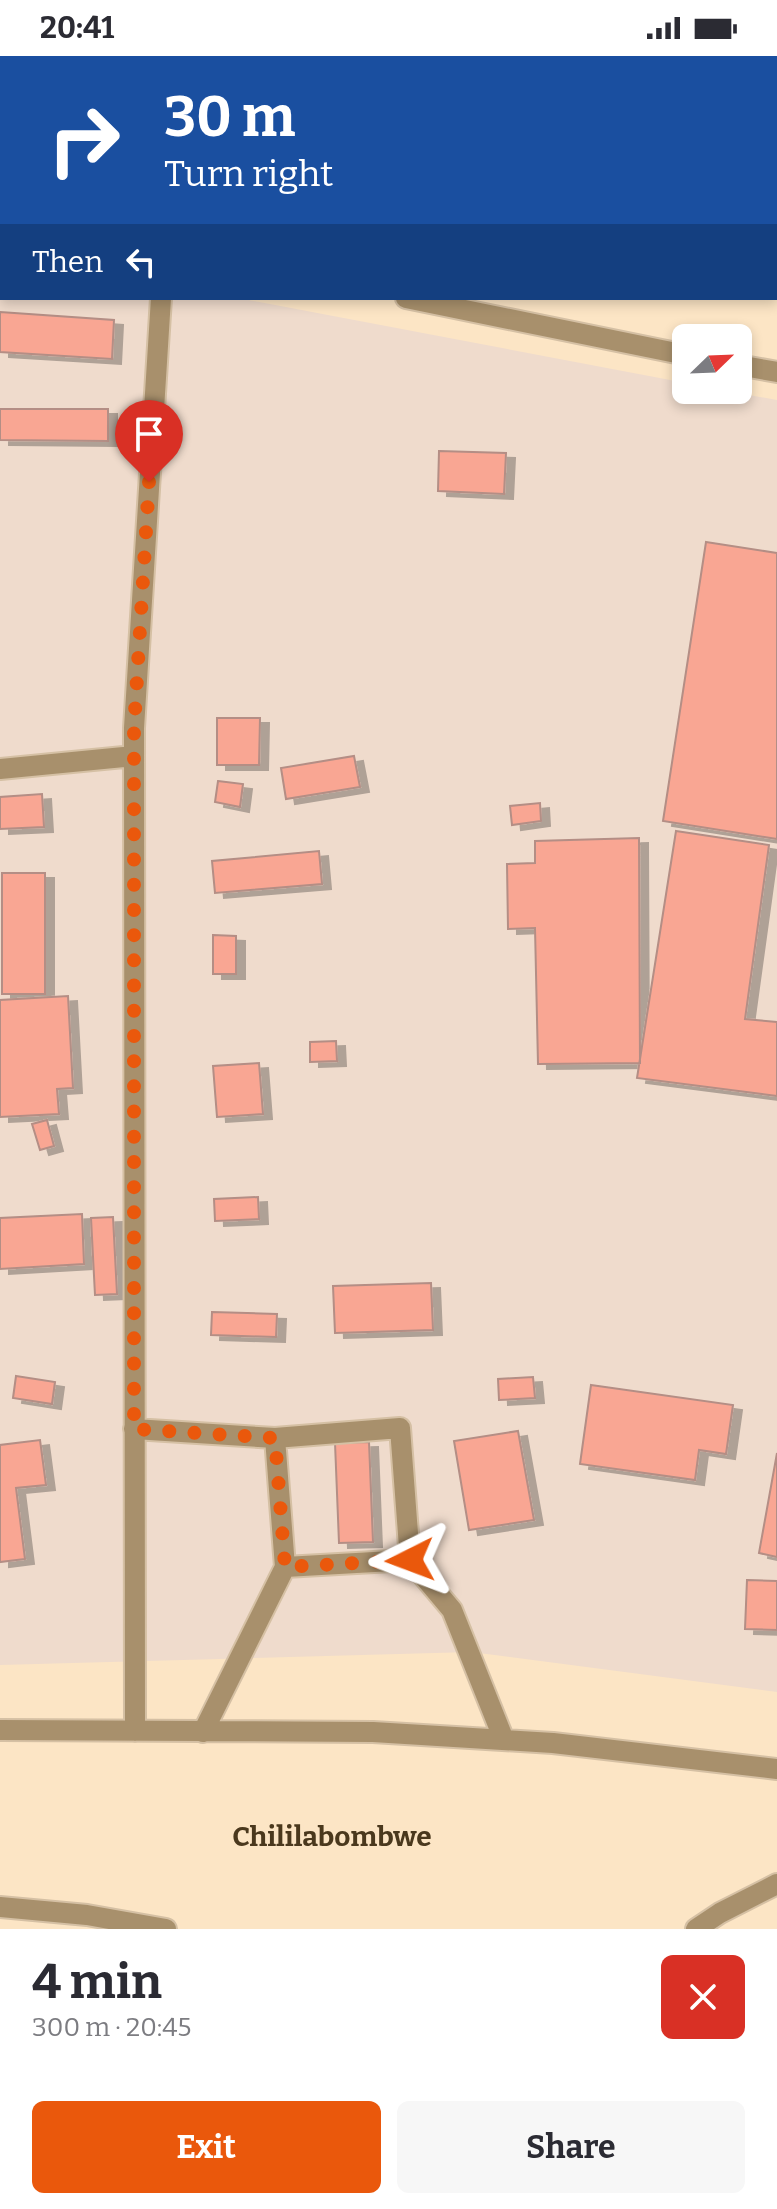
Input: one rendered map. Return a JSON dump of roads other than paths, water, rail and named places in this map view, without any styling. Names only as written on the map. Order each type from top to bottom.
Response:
[{"type":"street","points":[[135,1731],[134,756],[161,300]]},
{"type":"street","points":[[415,300],[672,352]]},
{"type":"street","points":[[752,368],[777,372]]},
{"type":"street","points":[[0,769],[134,756]]},
{"type":"street","points":[[134,1429],[275,1438],[400,1428],[410,1560],[452,1610],[504,1740]]},
{"type":"street","points":[[203,1732],[285,1567],[275,1438]]},
{"type":"street","points":[[285,1567],[410,1560]]},
{"type":"street","points":[[0,1730],[373,1732],[504,1740],[777,1769]]},
{"type":"street","points":[[696,1929],[777,1884]]},
{"type":"street","points":[[0,1907],[87,1915],[166,1929]]},
{"type":"district","name":"Chililabombwe","points":[[332,1836]]}]
